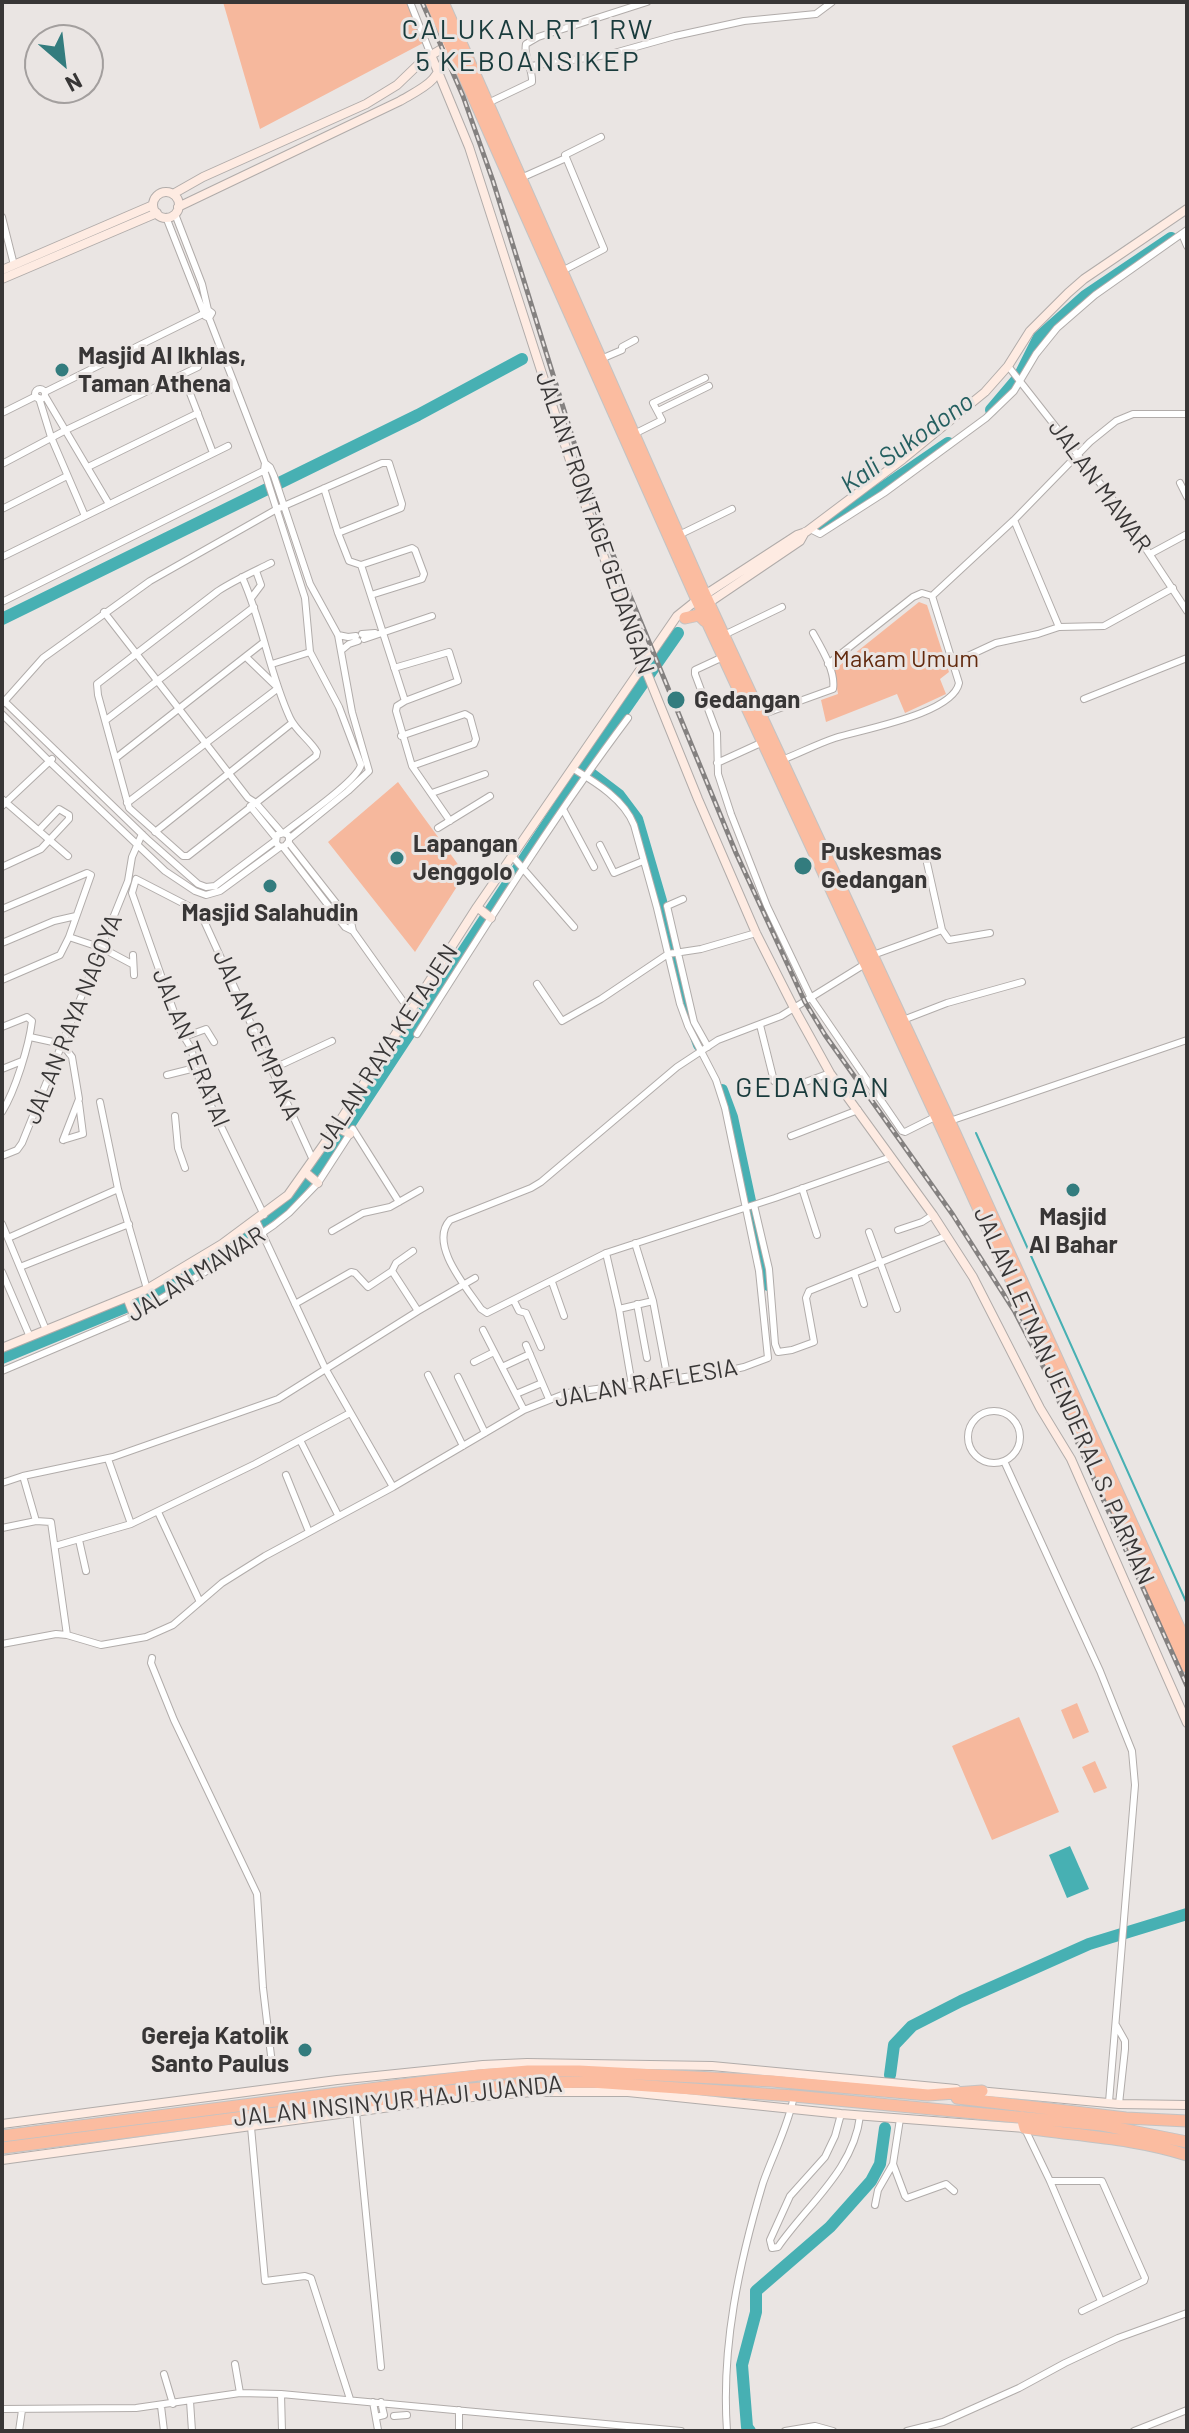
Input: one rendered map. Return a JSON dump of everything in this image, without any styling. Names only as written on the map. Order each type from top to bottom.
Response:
[{"type":"highway","points":[[431,2],[488,103],[679,535],[710,628],[869,960],[903,1020],[942,1121]]},
{"type":"highway","points":[[443,2],[457,47],[703,601],[724,635],[782,760],[942,1121]]},
{"type":"highway","points":[[685,618],[699,615],[710,628]]},
{"type":"highway","name":"JALAN LETNAN JENDERAL S. PARMAN","points":[[942,1121],[1187,1645]]},
{"type":"highway","name":"JALAN LETNAN JENDERAL S. PARMAN","points":[[942,1121],[1187,1667]]},
{"type":"highway","name":"JALAN INSINYUR HAJI JUANDA","points":[[2,2136],[66,2122],[528,2071],[712,2072],[871,2085],[928,2095],[982,2091]]},
{"type":"highway","points":[[710,2091],[712,2072]]},
{"type":"highway","name":"JALAN INSINYUR HAJI JUANDA","points":[[2,2148],[538,2083],[591,2082],[710,2091],[793,2102],[823,2099],[905,2106],[1159,2146],[1187,2155]]},
{"type":"highway","points":[[928,2095],[1126,2118],[1186,2121]]},
{"type":"highway","points":[[821,2112],[823,2099]]},
{"type":"highway","points":[[1029,2127],[1102,2125],[1187,2142]]},
{"type":"street","points":[[410,2],[431,55]]},
{"type":"street","points":[[488,103],[532,82],[531,66],[524,50],[526,44],[538,37],[647,2]]},
{"type":"street","points":[[531,66],[607,55],[744,21],[816,14],[832,2]]},
{"type":"street","points":[[346,789],[361,766],[334,697],[310,652],[305,598],[293,545],[276,492],[207,314],[202,284],[156,197],[162,193],[173,194],[203,177],[366,104],[397,85],[431,55],[457,47]]},
{"type":"street","points":[[2,279],[166,211],[400,101],[429,82],[457,47]]},
{"type":"street","name":"JALAN FRONTAGE GEDANGAN","points":[[431,55],[469,147],[576,479],[646,672],[756,933],[830,1073],[933,1215],[973,1277],[1040,1408],[1071,1459],[1187,1723]]},
{"type":"street","points":[[562,271],[604,249],[566,158],[568,152],[601,137]]},
{"type":"street","points":[[521,178],[566,158]]},
{"type":"street","points":[[2,270],[166,211],[178,200],[173,194]]},
{"type":"street","points":[[703,601],[800,541],[808,530],[960,413],[1010,368],[1030,331],[1084,279],[1187,209]]},
{"type":"street","points":[[2,217],[14,265]]},
{"type":"street","points":[[808,530],[820,534],[884,493],[986,418],[1009,397],[1036,354],[1063,321],[1185,232],[1187,246]]},
{"type":"street","points":[[1053,310],[1063,321]]},
{"type":"street","points":[[2,413],[207,314]]},
{"type":"street","points":[[601,359],[635,340]]},
{"type":"street","points":[[2,464],[51,437],[198,367]]},
{"type":"street","name":"JALAN MAWAR","points":[[1010,368],[1079,453],[1187,611]]},
{"type":"street","points":[[183,375],[213,453]]},
{"type":"street","points":[[634,434],[662,420],[653,403],[705,378]]},
{"type":"street","points":[[658,411],[709,386]]},
{"type":"street","points":[[41,396],[66,430],[109,504]]},
{"type":"street","points":[[41,396],[51,437],[85,516]]},
{"type":"street","points":[[88,467],[198,413]]},
{"type":"street","points":[[932,596],[1014,520],[1097,436],[1123,417],[1154,413],[1187,414]]},
{"type":"street","points":[[2,557],[228,446]]},
{"type":"street","points":[[237,874],[215,886],[203,886],[189,878],[3,702],[43,658],[104,612],[177,564],[281,508],[382,463],[391,464],[401,508],[338,533]]},
{"type":"street","points":[[2,602],[266,467]]},
{"type":"street","points":[[2,509],[67,476]]},
{"type":"street","points":[[1180,483],[1187,497]]},
{"type":"street","points":[[324,488],[349,561],[361,565],[412,548],[424,574],[422,579],[371,595]]},
{"type":"street","points":[[679,535],[732,509]]},
{"type":"street","points":[[1014,520],[1059,627]]},
{"type":"street","points":[[1150,554],[1187,534]]},
{"type":"street","points":[[2,714],[180,883],[206,895],[220,891],[237,874],[369,771],[348,692],[343,649],[293,545]]},
{"type":"street","points":[[242,577],[252,597],[276,687],[292,723],[316,749],[316,756],[185,857],[133,812],[127,803],[98,695],[98,683],[218,591],[242,577],[271,563]]},
{"type":"street","points":[[361,565],[379,632],[405,701]]},
{"type":"street","points":[[252,597],[261,585],[256,571]]},
{"type":"street","points":[[953,663],[996,643],[1059,627],[1104,626],[1173,588]]},
{"type":"street","points":[[828,664],[913,597],[922,593],[932,596]]},
{"type":"street","points":[[305,598],[315,595]]},
{"type":"street","points":[[782,760],[820,743],[903,720],[939,703],[959,688],[932,596]]},
{"type":"street","name":"JALAN RAYA KETAJEN","points":[[668,628],[685,618],[703,601]]},
{"type":"street","name":"JALAN RAYA KETAJEN","points":[[2,1348],[147,1289],[261,1224],[288,1195],[312,1178],[313,1160],[346,1130],[410,1011],[478,908],[573,769],[646,672],[668,628],[677,616],[703,601]]},
{"type":"street","points":[[106,720],[254,607]]},
{"type":"street","points":[[724,635],[782,607]]},
{"type":"street","points":[[104,612],[312,879],[346,928],[353,931],[410,1011]]},
{"type":"street","points":[[338,635],[360,637],[432,616]]},
{"type":"street","points":[[761,715],[833,689],[828,664],[813,633]]},
{"type":"street","points":[[343,649],[360,637]]},
{"type":"street","points":[[116,758],[264,642]]},
{"type":"street","points":[[394,668],[447,651],[458,680],[405,701],[396,708],[401,736],[412,766],[450,821]]},
{"type":"street","points":[[272,664],[310,652]]},
{"type":"street","points":[[246,657],[276,687]]},
{"type":"street","points":[[723,657],[695,672],[717,733],[718,774],[755,878],[811,998],[902,1131],[942,1121],[1187,1040]]},
{"type":"street","points":[[1084,699],[1187,658]]},
{"type":"street","points":[[127,803],[276,687]]},
{"type":"street","points":[[334,697],[348,692]]},
{"type":"street","points":[[401,736],[465,714],[470,717],[476,739],[474,744],[412,766]]},
{"type":"street","points":[[417,1034],[522,866],[628,718]]},
{"type":"street","points":[[155,832],[292,723]]},
{"type":"street","points":[[717,763],[763,742]]},
{"type":"street","points":[[57,754],[4,802],[68,856]]},
{"type":"street","points":[[573,769],[614,798],[630,815],[704,1049]]},
{"type":"street","points":[[432,793],[485,774]]},
{"type":"street","points":[[438,828],[490,796]]},
{"type":"street","points":[[2,867],[40,850],[69,819],[68,814],[63,809],[58,810],[39,830]]},
{"type":"street","points":[[564,811],[594,867]]},
{"type":"street","name":"JALAN RAYA NAGOYA","points":[[2,1156],[22,1145],[133,875],[132,857],[144,837]]},
{"type":"street","points":[[600,845],[614,873],[643,861]]},
{"type":"street","points":[[513,857],[574,927]]},
{"type":"street","points":[[927,863],[942,930],[949,940],[990,933]]},
{"type":"street","points":[[2,909],[90,874],[91,879],[69,937],[58,956],[2,980]]},
{"type":"street","points":[[133,875],[200,912],[206,895]]},
{"type":"street","name":"JALAN TERATAI","points":[[133,875],[132,893],[184,1037],[191,1048],[198,1080],[325,1368],[393,1487]]},
{"type":"street","points":[[683,899],[667,906],[673,954],[684,1017],[704,1049]]},
{"type":"street","points":[[478,908],[490,917]]},
{"type":"street","name":"JALAN CEMPAKA","points":[[200,912],[313,1160]]},
{"type":"street","points":[[2,943],[54,921],[76,916]]},
{"type":"street","points":[[891,1157],[606,1253],[492,1311],[484,1312],[449,1260],[443,1242],[443,1229],[447,1222],[541,1182],[665,1077],[704,1049],[738,1031],[772,1021],[869,960],[942,930]]},
{"type":"street","points":[[537,984],[562,1021],[673,954],[756,933]]},
{"type":"street","points":[[69,937],[102,948],[132,964]]},
{"type":"street","points":[[133,955],[134,975]]},
{"type":"street","points":[[903,1020],[947,1003],[1022,982]]},
{"type":"street","points":[[2,1027],[30,1018],[32,1021],[30,1037],[2,1112]]},
{"type":"street","points":[[760,1025],[774,1081]]},
{"type":"street","points":[[184,1037],[207,1029],[214,1042]]},
{"type":"street","points":[[30,1037],[62,1044],[72,1057],[79,1099],[83,1134],[63,1140],[79,1099]]},
{"type":"street","points":[[272,1069],[332,1041]]},
{"type":"street","name":"JALAN RAFLESIA","points":[[2,1643],[67,1635],[101,1645],[134,1640],[169,1627],[199,1600],[242,1570],[524,1410],[579,1390],[668,1380],[744,1367],[768,1358],[764,1270],[720,1089],[704,1049]]},
{"type":"street","points":[[2,1069],[22,1061]]},
{"type":"street","points":[[167,1075],[195,1068]]},
{"type":"street","points":[[800,1084],[830,1073]]},
{"type":"street","points":[[100,1102],[118,1189],[147,1289]]},
{"type":"street","points":[[791,1136],[858,1110]]},
{"type":"street","points":[[175,1116],[178,1148],[185,1168]]},
{"type":"street","points":[[346,1130],[399,1202]]},
{"type":"street","name":"JALAN MAWAR","points":[[2,1371],[134,1314],[204,1272],[261,1224],[289,1213],[346,1130]]},
{"type":"street","points":[[802,1188],[817,1235]]},
{"type":"street","points":[[8,1238],[118,1189]]},
{"type":"street","points":[[332,1231],[369,1211],[386,1208],[420,1190]]},
{"type":"street","points":[[898,1230],[933,1215]]},
{"type":"street","points":[[2,1224],[46,1330]]},
{"type":"street","points":[[20,1267],[129,1224]]},
{"type":"street","points":[[869,1232],[897,1309]]},
{"type":"street","points":[[764,1270],[775,1344],[778,1352],[783,1352],[814,1342],[807,1292],[946,1236]]},
{"type":"street","points":[[635,1243],[653,1301],[668,1380]]},
{"type":"street","points":[[295,1304],[351,1272],[367,1287],[392,1271],[393,1266],[413,1251]]},
{"type":"street","points":[[606,1253],[632,1385]]},
{"type":"street","points":[[198,1261],[204,1272]]},
{"type":"street","points":[[392,1271],[418,1311]]},
{"type":"street","points":[[2,1272],[30,1337]]},
{"type":"street","points":[[854,1273],[864,1304]]},
{"type":"street","points":[[2,1483],[108,1459],[278,1399],[475,1278]]},
{"type":"street","points":[[552,1282],[564,1316]]},
{"type":"street","points":[[127,1299],[134,1314]]},
{"type":"street","points":[[514,1301],[520,1311],[526,1313],[541,1347]]},
{"type":"street","points":[[619,1309],[653,1301]]},
{"type":"street","points":[[637,1304],[647,1358]]},
{"type":"street","points":[[483,1330],[524,1410]]},
{"type":"street","points":[[526,1345],[549,1399]]},
{"type":"street","points":[[474,1362],[494,1352]]},
{"type":"street","points":[[502,1367],[530,1354]]},
{"type":"street","points":[[428,1375],[463,1446]]},
{"type":"street","points":[[458,1377],[485,1433]]},
{"type":"street","points":[[516,1394],[542,1383]]},
{"type":"street","points":[[1000,1412],[1009,1416],[1018,1428],[1018,1447],[1004,1461],[985,1462],[970,1449],[967,1439],[969,1429],[981,1414],[1000,1412]]},
{"type":"street","points":[[55,1546],[131,1524],[158,1512],[350,1413]]},
{"type":"street","points":[[300,1440],[338,1515]]},
{"type":"street","points":[[108,1459],[131,1524]]},
{"type":"street","points":[[1004,1461],[1100,1671],[1132,1751],[1135,1785],[1109,2102]]},
{"type":"street","points":[[286,1475],[309,1532]]},
{"type":"street","points":[[23,1476],[36,1521]]},
{"type":"street","points":[[158,1512],[199,1600]]},
{"type":"street","points":[[2,1528],[36,1521],[51,1522],[67,1635]]},
{"type":"street","points":[[79,1540],[86,1571]]},
{"type":"street","points":[[152,1658],[151,1663],[174,1720],[257,1894],[272,2064]]},
{"type":"street","points":[[1116,2025],[1125,2041],[1119,2104]]},
{"type":"street","name":"JALAN INSINYUR HAJI JUANDA","points":[[905,2089],[982,2091],[1119,2104],[1187,2105]]},
{"type":"street","name":"JALAN INSINYUR HAJI JUANDA","points":[[2,2160],[356,2112],[448,2095],[533,2092],[628,2092],[793,2102],[821,2112],[1029,2127]]},
{"type":"street","points":[[727,2431],[728,2332],[753,2218],[793,2102]]},
{"type":"street","points":[[356,2112],[381,2367]]},
{"type":"street","points":[[841,2114],[825,2157],[790,2196],[770,2240],[772,2248],[778,2247],[843,2166],[853,2147],[860,2116]]},
{"type":"street","points":[[875,2205],[878,2190],[893,2164],[898,2119]]},
{"type":"street","name":"JALAN INSINYUR HAJI JUANDA","points":[[2,2124],[66,2122]]},
{"type":"street","points":[[251,2127],[265,2281],[311,2278],[350,2399]]},
{"type":"street","points":[[1029,2127],[1101,2301]]},
{"type":"street","points":[[893,2164],[906,2197],[946,2184],[954,2191]]},
{"type":"street","points":[[1050,2181],[1102,2181],[1145,2276],[1144,2281],[1082,2311]]},
{"type":"street","points":[[907,2431],[943,2422],[1118,2338],[1187,2313]]},
{"type":"street","points":[[235,2364],[240,2393]]},
{"type":"street","points":[[164,2374],[173,2404]]},
{"type":"street","points":[[2,2409],[161,2406],[240,2393],[281,2394],[406,2404],[600,2428],[681,2431]]},
{"type":"street","points":[[281,2394],[282,2431]]},
{"type":"street","points":[[190,2401],[192,2431]]},
{"type":"street","points":[[377,2402],[378,2430]]},
{"type":"street","points":[[400,2415],[406,2404]]},
{"type":"street","points":[[161,2406],[164,2431]]},
{"type":"street","points":[[19,2431],[22,2410]]},
{"type":"street","points":[[459,2410],[459,2431]]},
{"type":"street","points":[[1134,2431],[1187,2410]]},
{"type":"street","points":[[785,2431],[815,2426],[833,2431]]},
{"type":"green space","points":[[223,2],[408,2],[425,42],[260,129]]},
{"type":"green space","name":"Makam Umum","points":[[919,602],[927,605],[949,672],[940,679],[946,694],[905,713],[897,694],[826,722],[821,700],[838,694],[834,670]]},
{"type":"green space","name":"Lapangan Jenggolo","points":[[398,782],[465,874],[415,952],[328,842]]},
{"type":"green space","points":[[1077,1703],[1089,1732],[1073,1739],[1061,1710]]},
{"type":"green space","points":[[1019,1717],[1059,1812],[992,1840],[952,1746]]},
{"type":"green space","points":[[1095,1761],[1107,1788],[1094,1793],[1082,1767]]},
{"type":"water","points":[[1070,1846],[1089,1889],[1067,1898],[1049,1855]]},
{"type":"waterway","name":"Kali Sukodono","points":[[991,410],[1019,377],[1039,337],[1085,296],[1171,238]]},
{"type":"waterway","points":[[2,619],[418,415],[522,359]]},
{"type":"waterway","name":"Kali Sukodono","points":[[821,530],[948,443]]},
{"type":"waterway","points":[[2,1358],[150,1297],[288,1203],[340,1139],[584,768],[678,633]]},
{"type":"waterway","points":[[590,773],[619,795],[637,819],[661,901],[687,1012],[699,1045]]},
{"type":"waterway","points":[[722,1090],[732,1117],[768,1285]]},
{"type":"waterway","points":[[976,1133],[1187,1604]]},
{"type":"waterway","points":[[890,2075],[894,2045],[912,2026],[1089,1944],[1187,1914]]},
{"type":"waterway","points":[[750,2431],[747,2427],[742,2365],[756,2312],[756,2291],[830,2227],[871,2181],[880,2164],[885,2128]]},
{"type":"railway","points":[[422,2],[463,96],[493,181],[607,540],[736,853],[805,1002],[825,1035],[953,1215],[1015,1312],[1045,1370],[1187,1686]]},
{"type":"place","name":"Masjid Al Ikhlas, Taman Athena","points":[[62,370]]},
{"type":"place","name":"Gedangan","points":[[676,700]]},
{"type":"place","name":"Lapangan Jenggolo","points":[[397,858]]},
{"type":"place","name":"Puskesmas Gedangan","points":[[803,866]]},
{"type":"place","name":"Masjid Salahudin","points":[[270,886]]},
{"type":"place","name":"Masjid Al Bahar","points":[[1073,1190]]},
{"type":"place","name":"Gereja Katolik Santo Paulus","points":[[305,2050]]},
{"type":"district","name":"CALUKAN RT 1 RW 5 KEBOANSIKEP","points":[[528,46]]},
{"type":"district","name":"GEDANGAN","points":[[813,1088]]}]
